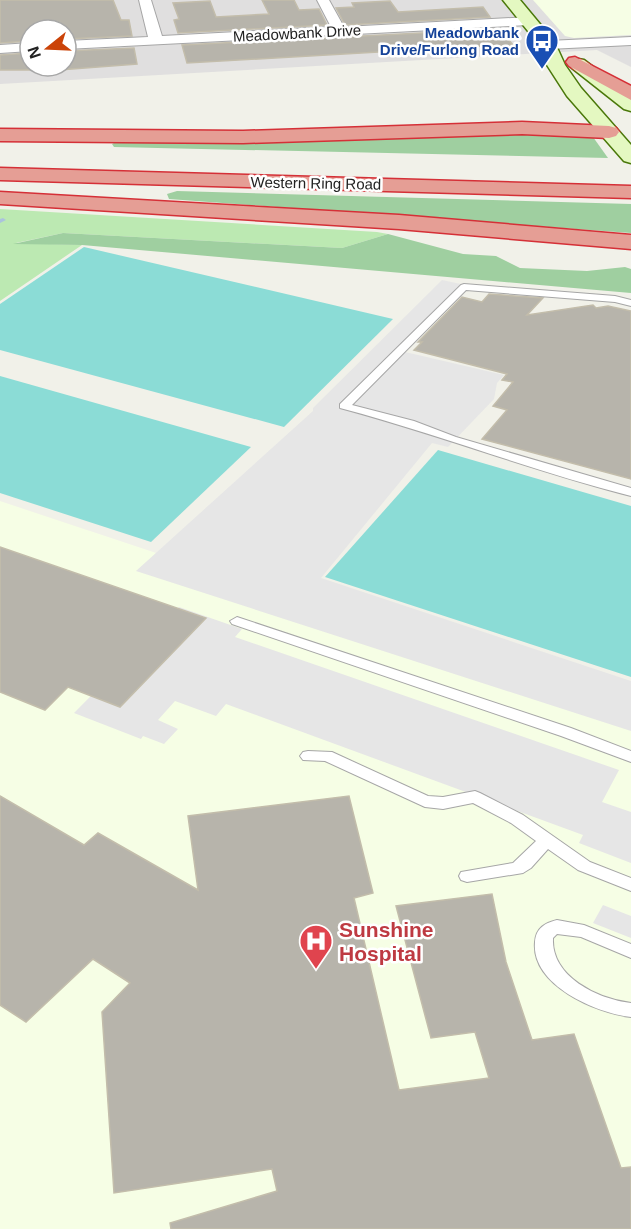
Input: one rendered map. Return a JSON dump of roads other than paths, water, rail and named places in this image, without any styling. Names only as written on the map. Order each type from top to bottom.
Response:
[{"type":"highway","points":[[575,62],[631,94]]},
{"type":"highway","points":[[332,134],[535,121],[589,111]]},
{"type":"highway","points":[[0,135],[243,137],[522,128],[609,132]]},
{"type":"highway","points":[[0,153],[127,156]]},
{"type":"highway","name":"Western Ring Road","points":[[0,174],[631,192]]},
{"type":"highway","points":[[0,198],[388,222],[631,242]]},
{"type":"highway","points":[[556,235],[631,247]]},
{"type":"street","points":[[145,0],[156,40]]},
{"type":"street","points":[[323,0],[340,31]]},
{"type":"street","points":[[511,0],[548,45],[564,78],[589,111],[609,132],[627,166]]},
{"type":"street","name":"Meadowbank Drive","points":[[78,44],[528,21]]},
{"type":"street","points":[[548,45],[631,41]]},
{"type":"street","points":[[548,45],[575,62],[631,105]]},
{"type":"street","points":[[0,49],[18,48]]},
{"type":"street","points":[[609,132],[631,133]]},
{"type":"lane","points":[[631,303],[615,299],[464,287],[344,406],[410,423],[452,439],[631,492]]},
{"type":"lane","points":[[237,621],[566,732],[631,757]]},
{"type":"lane","points":[[308,756],[327,756],[425,801],[443,803],[475,797],[517,819],[584,866],[631,885]]},
{"type":"lane","points":[[467,876],[518,869],[546,840]]},
{"type":"lane","points":[[631,951],[568,927],[551,928],[543,941],[552,972],[562,981],[608,1006],[631,1010]]},
{"type":"place","name":"Meadowbank Drive/Furlong Road","points":[[542,70]]},
{"type":"place","name":"Sunshine Hospital","points":[[316,970]]}]
